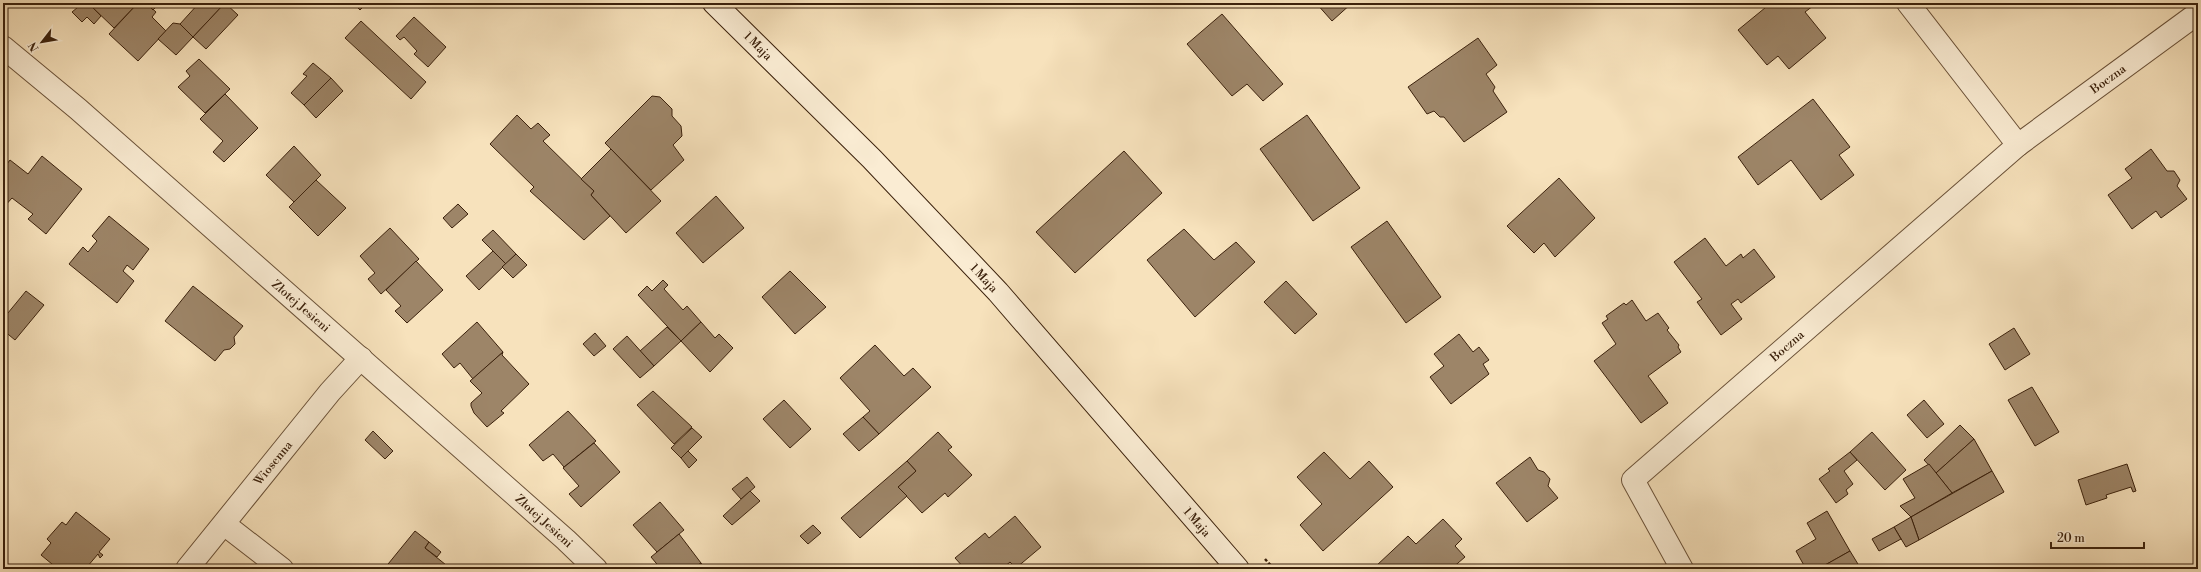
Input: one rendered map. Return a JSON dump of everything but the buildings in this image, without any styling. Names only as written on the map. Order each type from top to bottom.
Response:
[{"type":"street","name":"1 Maja","points":[[714,3],[872,159],[998,292],[1238,569]]},
{"type":"street","points":[[1908,3],[2018,145]]},
{"type":"street","name":"Boczna","points":[[1682,569],[1633,480],[2018,145],[2198,13]]},
{"type":"street","name":"Złotej Jesieni","points":[[3,47],[78,109],[361,358],[566,540],[596,569]]},
{"type":"street","name":"Wiosenna","points":[[187,569],[330,392],[361,358]]},
{"type":"street","points":[[224,524],[282,569]]}]
